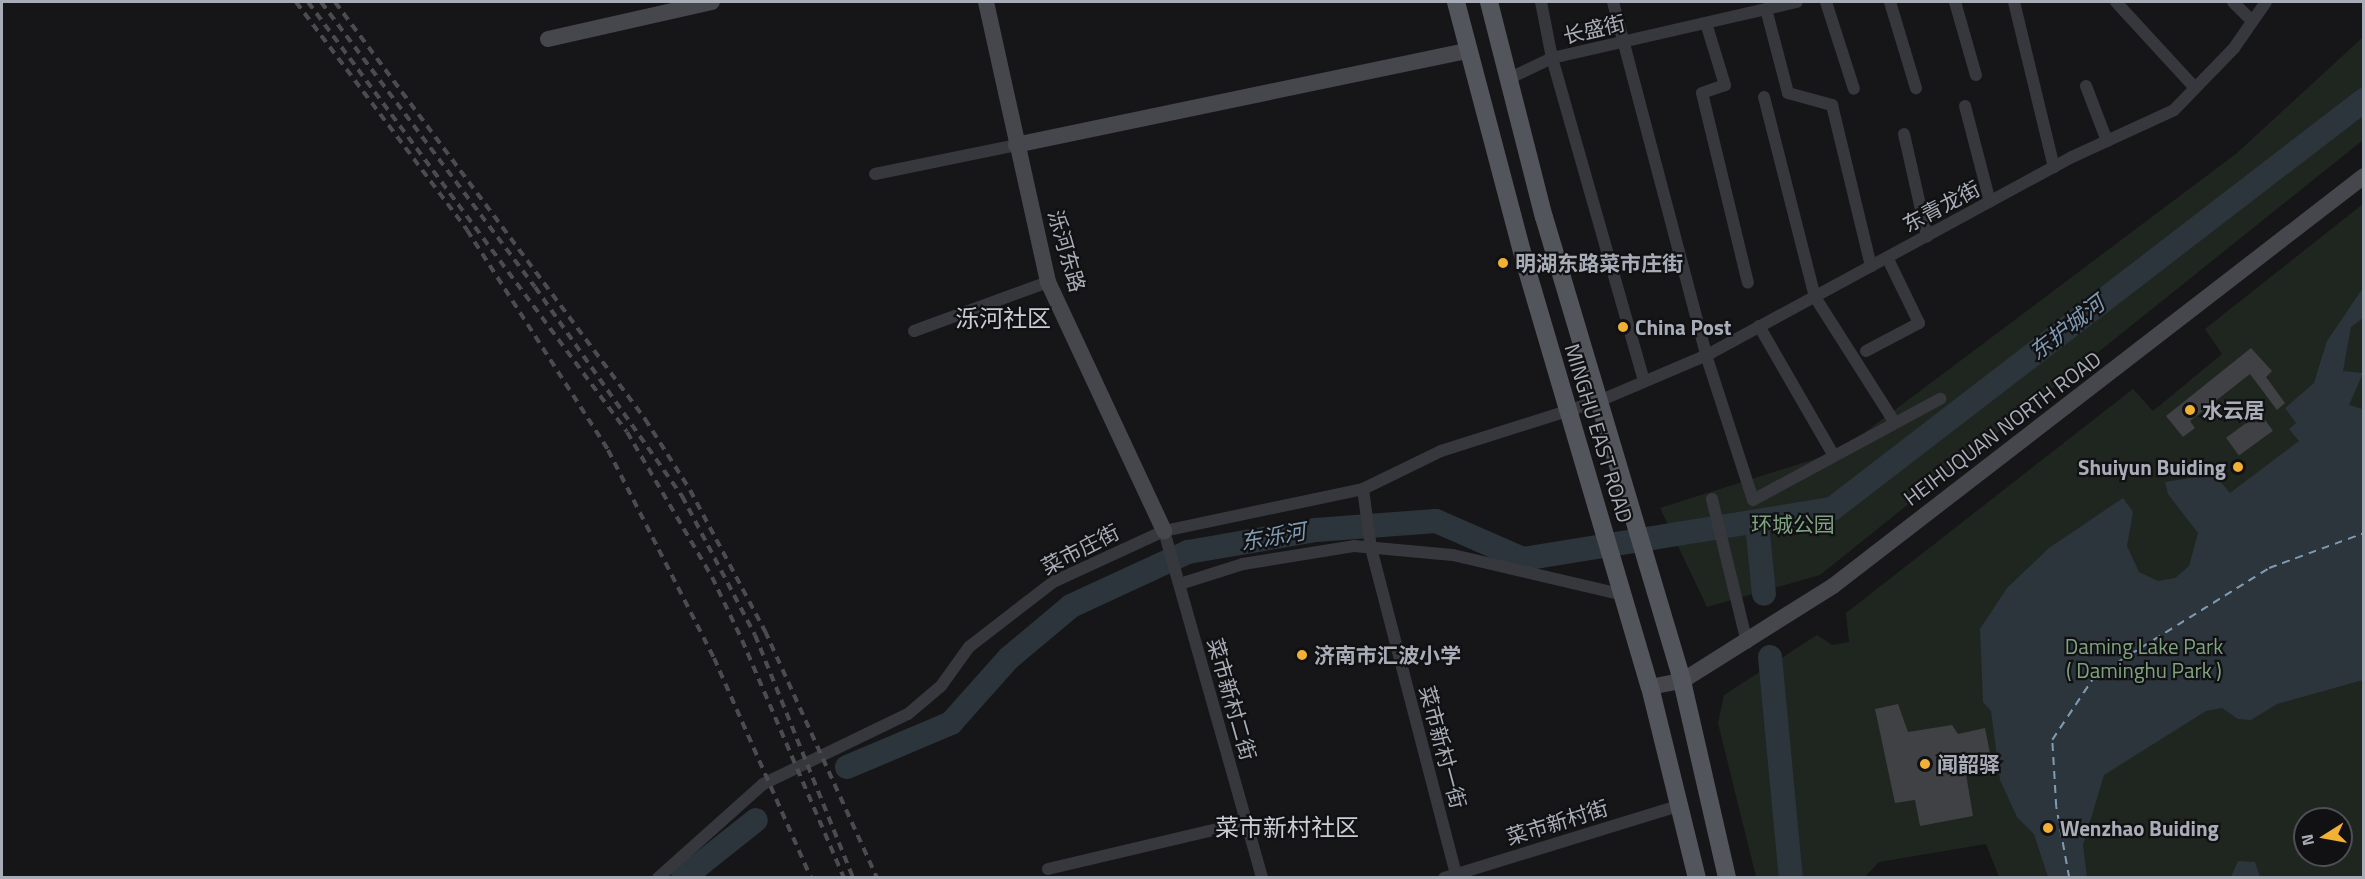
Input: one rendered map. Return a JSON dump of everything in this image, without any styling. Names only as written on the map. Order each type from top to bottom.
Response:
[{"type":"main road","points":[[548,39],[712,2]]},
{"type":"main road","name":"泺河东路","points":[[986,2],[1048,282],[1164,531]]},
{"type":"main road","name":"MINGHU EAST ROAD","points":[[1456,2],[1568,410],[1650,687],[1682,805],[1697,878]]},
{"type":"main road","name":"MINGHU EAST ROAD","points":[[1489,2],[1508,79],[1623,491],[1682,681],[1727,878]]},
{"type":"main road","points":[[1016,145],[1469,50]]},
{"type":"main road","name":"HEIHUQUAN NORTH ROAD","points":[[1650,687],[1682,681],[1747,643],[1833,586],[2364,176]]},
{"type":"street","points":[[1542,2],[1552,58],[1644,381]]},
{"type":"street","points":[[1613,2],[1706,355],[1753,500],[1940,399]]},
{"type":"street","name":"长盛街","points":[[1508,79],[1552,58],[1706,23],[1759,7],[1797,2]]},
{"type":"street","points":[[1826,2],[1854,89]]},
{"type":"street","points":[[1890,2],[1916,88]]},
{"type":"street","points":[[1955,2],[1976,75]]},
{"type":"street","points":[[2014,2],[2054,167]]},
{"type":"street","points":[[2116,2],[2196,88]]},
{"type":"street","points":[[2233,2],[2252,21]]},
{"type":"street","name":"东青龙街","points":[[1599,401],[1706,355],[2054,167],[2174,110],[2196,88],[2266,2]]},
{"type":"street","points":[[1759,7],[1788,93],[1832,105],[1872,266]]},
{"type":"street","points":[[1706,23],[1725,85],[1702,93],[1748,283]]},
{"type":"street","points":[[2086,86],[2107,141]]},
{"type":"street","points":[[1764,97],[1815,297],[1895,423]]},
{"type":"street","points":[[1965,106],[1990,202]]},
{"type":"street","points":[[1904,134],[1927,236]]},
{"type":"street","points":[[875,174],[1016,145]]},
{"type":"street","points":[[1866,351],[1919,323],[1887,257]]},
{"type":"street","points":[[914,331],[1048,282]]},
{"type":"street","points":[[1760,326],[1834,456]]},
{"type":"street","name":"菜市庄街","points":[[658,878],[764,784],[908,714],[941,686],[969,647],[1053,582],[1164,531],[1364,495],[1441,451],[1599,401]]},
{"type":"street","name":"菜市新村一街","points":[[1364,495],[1371,544],[1450,876]]},
{"type":"street","points":[[1712,500],[1747,643]]},
{"type":"street","name":"菜市新村二街","points":[[1164,531],[1177,570],[1262,878]]},
{"type":"street","points":[[1180,584],[1243,564],[1371,544],[1453,555],[1623,594]]},
{"type":"street","name":"菜市新村街","points":[[1450,876],[1682,805]]},
{"type":"street","points":[[1048,869],[1246,822]]},
{"type":"green space","name":"环城公园","points":[[2363,37],[2363,140],[1820,575],[1707,607],[1660,508],[1840,451],[2237,153]]},
{"type":"green space","name":"Daming Lake Park ( Daminghu Park )","points":[[2363,204],[2363,877],[1999,877],[1986,844],[1879,862],[1865,877],[1756,877],[1718,723],[1724,695],[1817,635],[1832,645],[1849,642],[1846,613],[2133,389],[2153,411],[2222,354],[2205,329]]},
{"type":"shaded area","points":[[2363,288],[2363,318],[2351,327],[2343,371],[2363,373],[2349,405],[2363,409],[2363,680],[2277,704],[2251,720],[2238,719],[2222,708],[2206,711],[2104,775],[2083,845],[2087,877],[2048,877],[2034,834],[2017,817],[2000,780],[1991,711],[1983,702],[1980,629],[2007,588],[2049,548],[2123,498],[2133,512],[2127,546],[2139,572],[2158,581],[2175,578],[2189,566],[2198,533],[2168,494],[2165,482],[2214,474],[2230,493],[2299,441],[2289,429],[2296,423],[2285,408],[2314,383],[2327,341]]},
{"type":"shaded area","points":[[2238,861],[2255,862],[2260,877],[2231,877]]},
{"type":"building","name":"水云居","points":[[2251,348],[2272,371],[2266,377],[2285,403],[2277,410],[2250,374],[2190,421],[2195,428],[2183,437],[2166,416]]},
{"type":"building","points":[[2260,413],[2273,431],[2239,455],[2226,438]]},
{"type":"building","points":[[2213,464],[2214,472],[2172,477],[2171,466]]},
{"type":"building","name":"闻韶驿","points":[[1898,704],[1908,732],[1952,725],[1958,734],[1985,728],[1992,763],[1965,768],[1973,816],[1920,826],[1915,800],[1895,803],[1875,709]]},
{"type":"waterway","name":"东泺河","points":[[847,767],[951,723],[1009,658],[1071,606],[1188,552],[1316,530],[1436,521],[1523,559],[1832,509],[2364,100]]},
{"type":"waterway","points":[[1757,523],[1764,594]]},
{"type":"waterway","points":[[1770,657],[1791,878]]},
{"type":"waterway","name":"东泺河","points":[[683,878],[756,820]]},
{"type":"ferry route","points":[[2069,878],[2056,807],[2052,740],[2094,677],[2269,568],[2364,533]]},
{"type":"railway","points":[[296,2],[467,230],[608,450],[714,658],[811,878]]},
{"type":"railway","points":[[308,2],[627,432],[712,577],[742,640],[844,878]]},
{"type":"railway","points":[[321,2],[535,287],[682,496],[755,635],[853,878]]},
{"type":"railway","points":[[335,2],[645,419],[690,490],[765,631],[877,878]]},
{"type":"place","name":"明湖东路菜市庄街","points":[[1503,263]]},
{"type":"place","name":"China Post","points":[[1623,327]]},
{"type":"place","name":"水云居","points":[[2190,410]]},
{"type":"place","name":"Shuiyun Buiding","points":[[2238,467]]},
{"type":"place","name":"济南市汇波小学","points":[[1302,655]]},
{"type":"place","name":"闻韶驿","points":[[1925,764]]},
{"type":"place","name":"Wenzhao Buiding","points":[[2048,828]]},
{"type":"district","name":"泺河社区","points":[[1003,319]]},
{"type":"district","name":"菜市新村社区","points":[[1287,828]]},
{"type":"water label","name":"东护城河","points":[[2067,328]]}]
